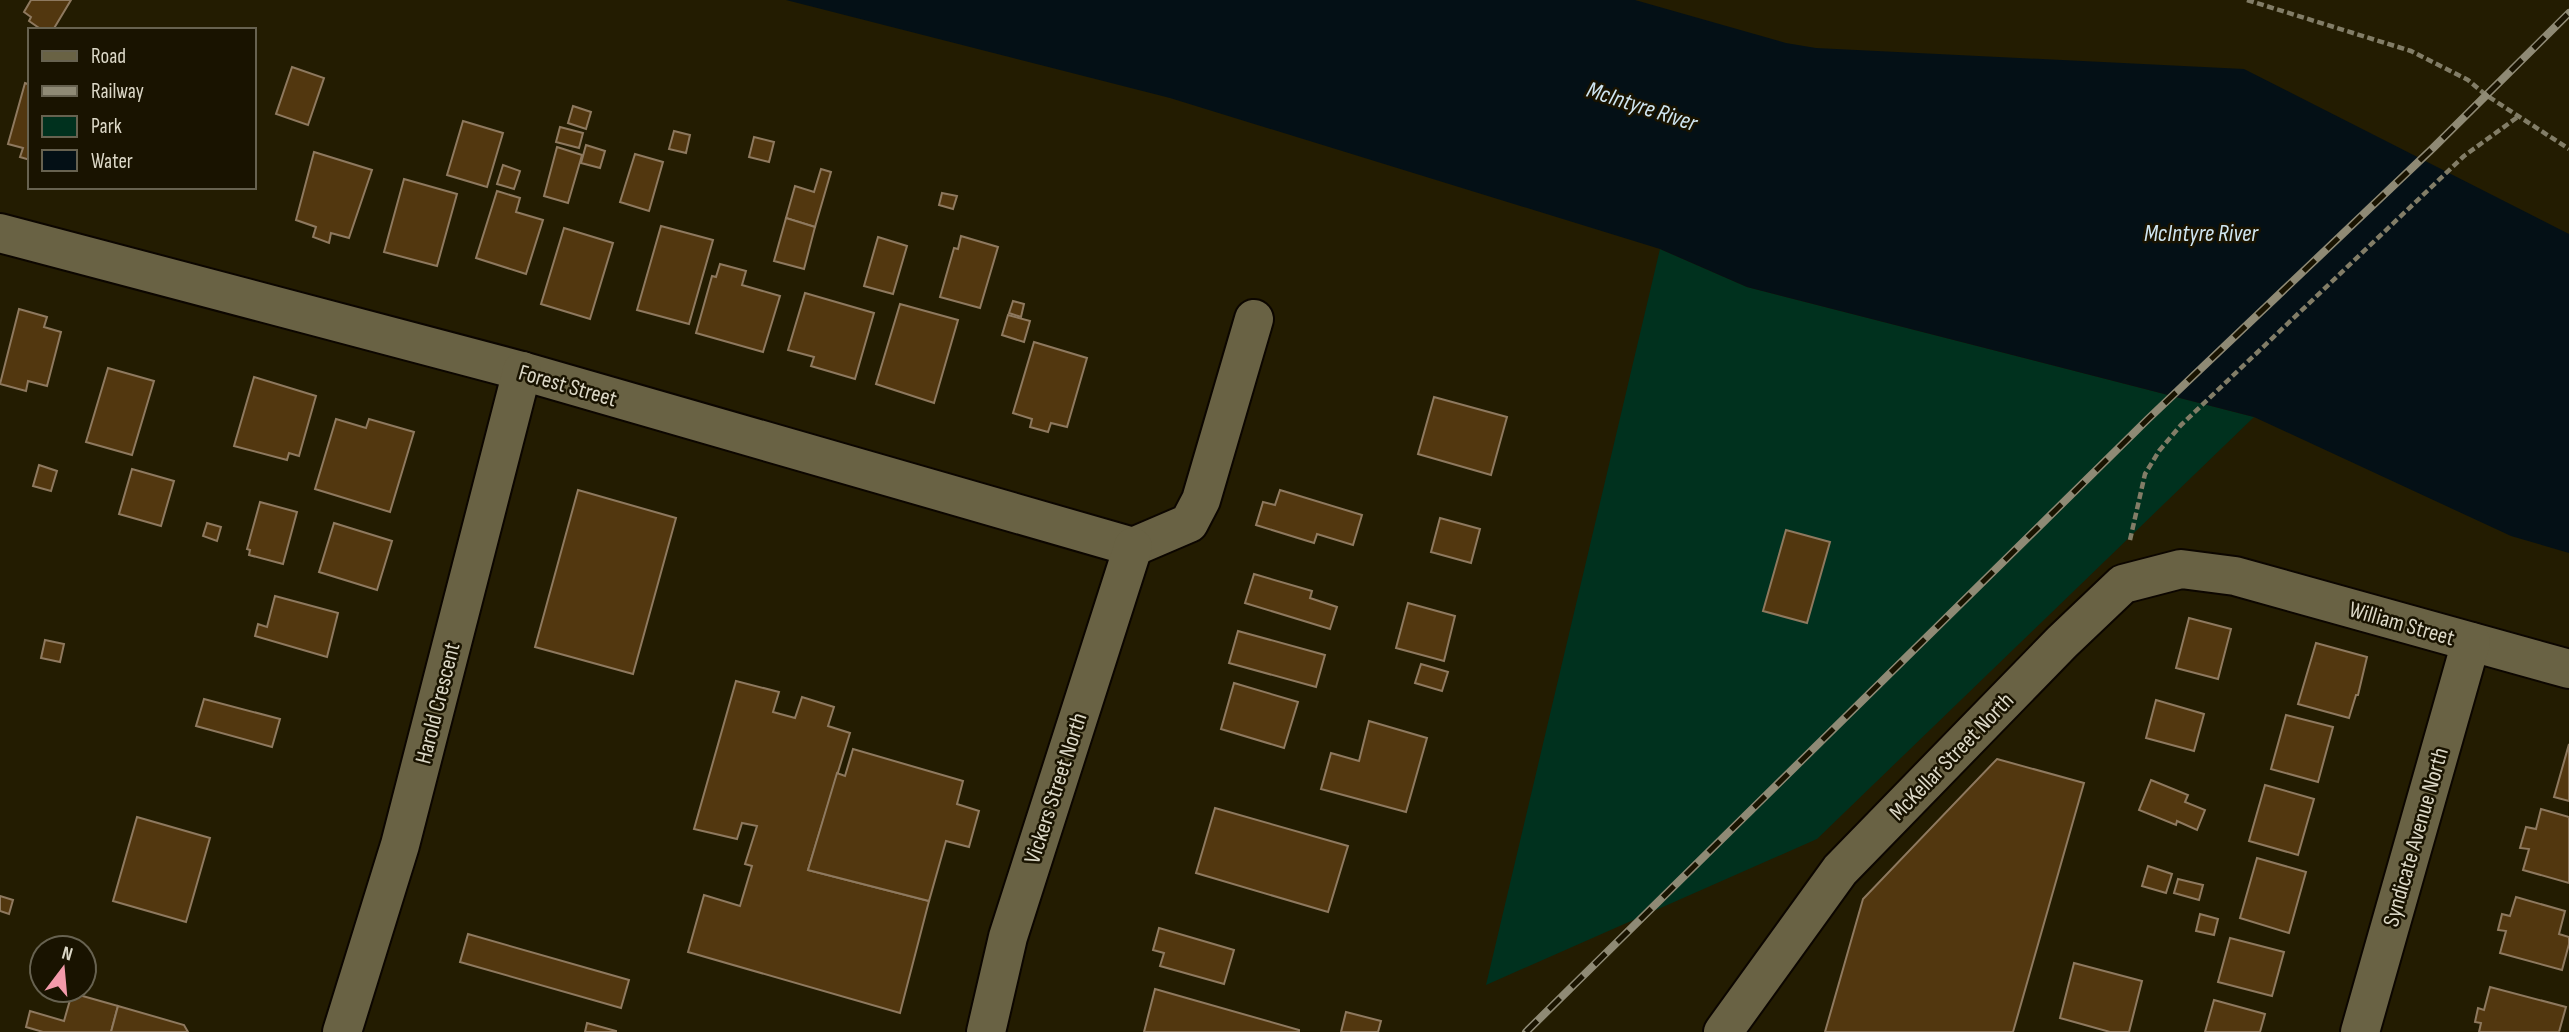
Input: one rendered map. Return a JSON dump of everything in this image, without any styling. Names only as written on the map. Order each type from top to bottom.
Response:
[{"type":"street","name":"Forest Street","points":[[0,233],[522,371],[1133,547]]},
{"type":"street","points":[[1133,547],[1189,523],[1195,512],[1201,500],[1254,319]]},
{"type":"street","name":"Harold Crescent","points":[[342,1032],[400,845],[522,371]]},
{"type":"street","name":"Vickers Street North","points":[[986,1032],[1008,937],[1133,547]]},
{"type":"street","name":"McKellar Street North","points":[[1723,1032],[1840,870],[2062,642],[2123,584],[2181,569],[2235,576]]},
{"type":"street","name":"William Street","points":[[2235,576],[2569,669]]},
{"type":"street","name":"Syndicate Avenue North","points":[[2360,1032],[2471,642]]},
{"type":"path","points":[[2247,0],[2411,51],[2468,80],[2486,95],[2569,149]]},
{"type":"path","points":[[2136,581],[2129,545],[2145,474],[2181,425],[2464,156],[2519,116]]},
{"type":"green space","points":[[1660,249],[1747,287],[2254,417],[1817,839],[1486,985]]},
{"type":"water","name":"McIntyre River","points":[[786,0],[1635,0],[1786,43],[1816,48],[2244,69],[2569,234],[2569,553],[2511,536],[2254,417],[1747,287],[1660,249],[1170,98]]},
{"type":"building","points":[[31,0],[71,0],[54,28],[39,28],[29,21],[31,17],[24,12]]},
{"type":"building","points":[[292,67],[324,78],[308,125],[276,114]]},
{"type":"building","points":[[25,83],[28,84],[28,159],[20,157],[23,148],[8,144]]},
{"type":"building","points":[[573,106],[591,112],[586,129],[568,123]]},
{"type":"building","points":[[463,121],[503,133],[487,187],[447,175]]},
{"type":"building","points":[[560,127],[583,133],[579,148],[556,142]]},
{"type":"building","points":[[674,131],[690,135],[686,153],[669,149]]},
{"type":"building","points":[[754,137],[774,142],[769,162],[749,157]]},
{"type":"building","points":[[586,145],[605,151],[600,168],[581,163]]},
{"type":"building","points":[[557,147],[582,155],[568,203],[544,196]]},
{"type":"building","points":[[314,152],[372,170],[349,238],[331,233],[329,243],[313,237],[316,227],[296,220]]},
{"type":"building","points":[[635,154],[663,162],[649,211],[620,202]]},
{"type":"building","points":[[503,165],[520,171],[514,189],[497,184]]},
{"type":"building","points":[[821,169],[831,172],[815,227],[786,218],[795,186],[814,192]]},
{"type":"building","points":[[404,179],[457,194],[437,266],[384,252]]},
{"type":"building","points":[[497,191],[520,198],[516,212],[543,220],[526,274],[476,258]]},
{"type":"building","points":[[942,193],[957,196],[953,209],[939,205]]},
{"type":"building","points":[[786,218],[815,227],[804,269],[774,261]]},
{"type":"building","points":[[661,226],[713,240],[689,324],[637,310]]},
{"type":"building","points":[[564,228],[613,243],[590,319],[541,304]]},
{"type":"building","points":[[961,236],[998,247],[980,308],[940,297],[954,248],[958,249]]},
{"type":"building","points":[[878,237],[907,246],[893,294],[864,286]]},
{"type":"building","points":[[720,264],[746,271],[742,285],[780,296],[763,352],[696,333],[712,276],[716,277]]},
{"type":"building","points":[[805,293],[874,313],[855,379],[811,366],[814,357],[788,350]]},
{"type":"building","points":[[1013,301],[1024,304],[1021,317],[1009,313]]},
{"type":"building","points":[[900,304],[958,320],[934,403],[876,384]]},
{"type":"building","points":[[19,309],[47,317],[44,327],[61,332],[47,386],[28,381],[26,391],[0,384]]},
{"type":"building","points":[[1008,315],[1030,321],[1024,342],[1002,335]]},
{"type":"building","points":[[1034,342],[1087,358],[1067,427],[1051,423],[1048,432],[1030,427],[1032,419],[1013,413]]},
{"type":"building","points":[[108,368],[154,381],[132,455],[86,442]]},
{"type":"building","points":[[254,377],[316,396],[299,456],[289,453],[287,460],[234,446]]},
{"type":"building","points":[[1434,397],[1507,417],[1491,475],[1418,454]]},
{"type":"building","points":[[336,419],[366,428],[369,419],[414,432],[390,512],[315,489]]},
{"type":"building","points":[[39,465],[57,471],[51,491],[33,486]]},
{"type":"building","points":[[132,469],[174,481],[161,526],[119,514]]},
{"type":"building","points":[[578,490],[676,518],[633,674],[535,647]]},
{"type":"building","points":[[1280,490],[1362,515],[1353,545],[1317,534],[1314,543],[1256,525],[1263,502],[1275,505]]},
{"type":"building","points":[[260,502],[297,512],[283,564],[249,555],[250,550],[247,549]]},
{"type":"building","points":[[1440,518],[1480,529],[1471,563],[1431,552]]},
{"type":"building","points":[[207,523],[221,527],[217,541],[203,536]]},
{"type":"building","points":[[334,523],[392,541],[377,590],[319,572]]},
{"type":"building","points":[[1786,530],[1830,542],[1807,623],[1763,611]]},
{"type":"building","points":[[1254,574],[1312,591],[1310,598],[1337,607],[1330,629],[1245,603]]},
{"type":"building","points":[[275,596],[338,613],[327,657],[255,636],[258,624],[267,627]]},
{"type":"building","points":[[1408,603],[1455,616],[1444,661],[1396,648]]},
{"type":"building","points":[[2189,618],[2231,629],[2218,679],[2176,668]]},
{"type":"building","points":[[1238,631],[1325,655],[1316,687],[1229,663]]},
{"type":"building","points":[[45,640],[64,644],[60,662],[41,658]]},
{"type":"building","points":[[2316,643],[2367,657],[2358,695],[2349,718],[2298,704]]},
{"type":"building","points":[[1421,664],[1448,672],[1442,691],[1415,683]]},
{"type":"building","points":[[736,681],[779,692],[773,712],[795,718],[802,697],[834,707],[828,726],[850,733],[808,870],[929,901],[900,1013],[688,952],[704,895],[740,906],[752,866],[745,864],[757,826],[742,823],[737,839],[694,829]]},
{"type":"building","points":[[1234,683],[1298,702],[1284,748],[1221,729]]},
{"type":"building","points":[[204,699],[280,719],[272,747],[196,726]]},
{"type":"building","points":[[2156,700],[2204,714],[2194,751],[2146,738]]},
{"type":"building","points":[[2286,715],[2333,727],[2318,782],[2271,769]]},
{"type":"building","points":[[1369,721],[1427,738],[1406,812],[1321,789],[1331,753],[1359,761]]},
{"type":"building","points":[[2569,744],[2569,801],[2554,797]]},
{"type":"building","points":[[853,749],[963,781],[957,804],[979,811],[969,847],[946,841],[929,901],[808,870],[837,773],[845,776]]},
{"type":"building","points":[[1997,759],[2084,783],[2013,1032],[1825,1032],[1863,899]]},
{"type":"building","points":[[2151,780],[2188,795],[2185,802],[2205,810],[2197,830],[2177,821],[2176,825],[2139,810]]},
{"type":"building","points":[[2265,785],[2314,799],[2298,855],[2249,841]]},
{"type":"building","points":[[1215,808],[1348,846],[1328,912],[1196,873]]},
{"type":"building","points":[[2541,809],[2569,817],[2569,883],[2523,870],[2529,849],[2520,848],[2526,827],[2536,829]]},
{"type":"building","points":[[137,817],[210,838],[186,922],[113,901]]},
{"type":"building","points":[[2257,858],[2306,872],[2289,933],[2240,918]]},
{"type":"building","points":[[2148,866],[2172,874],[2166,893],[2142,886]]},
{"type":"building","points":[[2178,879],[2203,885],[2199,900],[2174,893]]},
{"type":"building","points":[[0,896],[13,900],[9,914],[0,911]]},
{"type":"building","points":[[2516,897],[2565,911],[2559,934],[2569,937],[2569,944],[2562,970],[2500,953],[2506,931],[2498,930],[2502,914],[2510,916]]},
{"type":"building","points":[[2200,914],[2218,919],[2214,935],[2196,931]]},
{"type":"building","points":[[1159,928],[1234,950],[1224,984],[1160,966],[1164,953],[1153,950]]},
{"type":"building","points":[[468,934],[629,980],[621,1008],[460,962]]},
{"type":"building","points":[[2230,938],[2284,952],[2272,996],[2218,982]]},
{"type":"building","points":[[2074,963],[2142,981],[2129,1032],[2110,1032],[2060,1018]]},
{"type":"building","points":[[2490,987],[2566,1007],[2559,1032],[2479,1032],[2481,1023],[2475,1022],[2478,1008],[2484,1010]]},
{"type":"building","points":[[1155,989],[1299,1030],[1299,1032],[1144,1032]]},
{"type":"building","points":[[98,1000],[118,1006],[111,1032],[43,1032],[26,1027],[30,1011],[64,1021],[69,1004],[98,1004]]},
{"type":"building","points":[[2214,1000],[2265,1014],[2260,1032],[2205,1032]]},
{"type":"building","points":[[118,1006],[184,1025],[188,1032],[111,1032]]},
{"type":"building","points":[[1346,1012],[1381,1021],[1378,1032],[1341,1032]]},
{"type":"building","points":[[587,1023],[616,1031],[616,1032],[585,1032]]},
{"type":"railway","points":[[1526,1032],[2148,419],[2433,148],[2569,13]]}]
